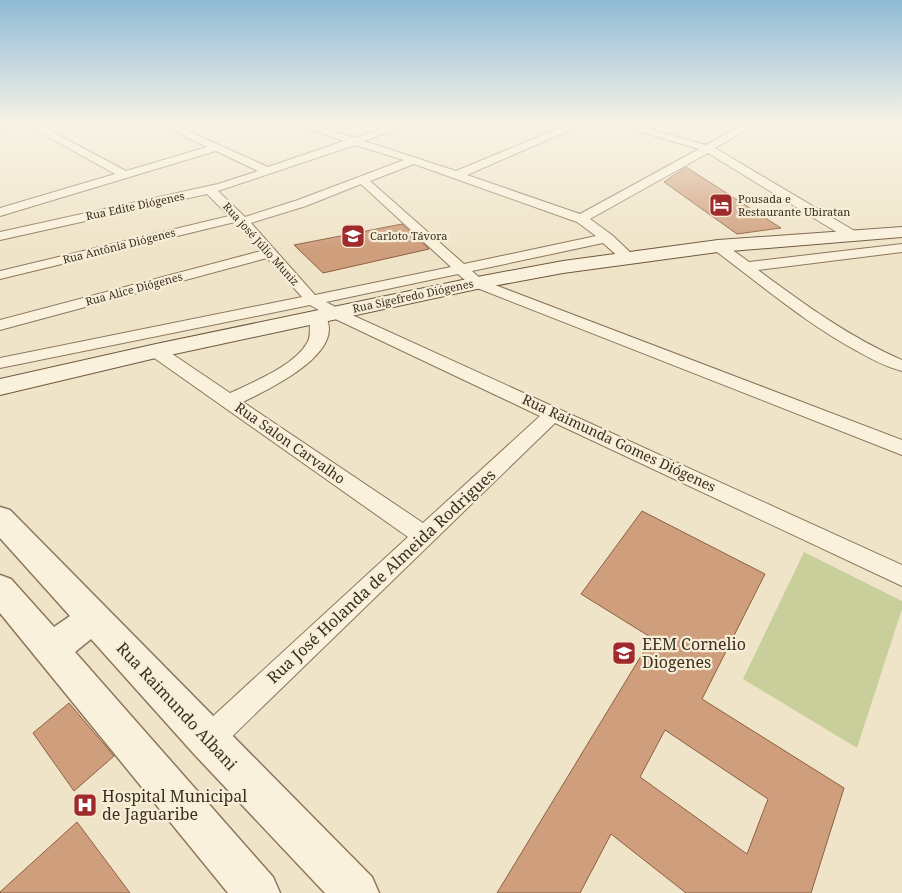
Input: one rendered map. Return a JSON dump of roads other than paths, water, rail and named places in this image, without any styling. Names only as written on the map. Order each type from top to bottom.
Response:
[{"type":"main road","points":[[844,235],[902,225]]},
{"type":"main road","points":[[844,235],[902,232]]},
{"type":"main road","name":"Rua Sigefredo Diógenes","points":[[0,387],[470,276],[718,246],[844,235]]},
{"type":"street","points":[[106,165],[125,175]]},
{"type":"street","points":[[0,212],[160,165]]},
{"type":"street","points":[[254,165],[268,171]]},
{"type":"street","name":"Rua Edite Diógenes","points":[[0,236],[210,190],[287,165]]},
{"type":"street","name":"Rua Antônia Diógenes","points":[[0,275],[302,203],[402,165]]},
{"type":"street","points":[[427,165],[581,219],[607,238],[627,257]]},
{"type":"street","points":[[457,175],[482,165]]},
{"type":"street","points":[[581,219],[677,165]]},
{"type":"street","points":[[733,165],[844,235]]},
{"type":"street","points":[[363,180],[470,276],[902,448]]},
{"type":"street","name":"Rua josé Júlio Muniz","points":[[210,190],[241,219],[321,310]]},
{"type":"street","points":[[0,196],[16,208]]},
{"type":"street","points":[[470,276],[607,238]]},
{"type":"street","points":[[718,246],[842,335],[902,366]]},
{"type":"street","points":[[746,267],[902,248]]},
{"type":"street","name":"Rua Alice Diógenes","points":[[0,325],[269,253]]},
{"type":"street","points":[[0,363],[321,310],[318,339],[298,363],[229,401]]},
{"type":"street","name":"Rua Raimunda Gomes Diógenes","points":[[321,310],[554,413],[902,576]]},
{"type":"street","name":"Rua Salon Carvalho","points":[[156,351],[423,535]]},
{"type":"street","name":"Rua José Holanda de Almeida Rodrigues","points":[[208,740],[554,413]]},
{"type":"street","name":"Rua Raimundo Albani","points":[[0,518],[208,740],[356,893]]},
{"type":"street","points":[[0,589],[257,893]]},
{"type":"street","points":[[51,649],[94,618]]},
{"type":"place","name":"Pousada e Restaurante Ubiratan","points":[[721,205]]},
{"type":"place","name":"Carloto Távora","points":[[353,236]]},
{"type":"place","name":"EEM Cornelio Diogenes","points":[[624,653]]},
{"type":"place","name":"Hospital Municipal de Jaguaribe","points":[[85,805]]}]
